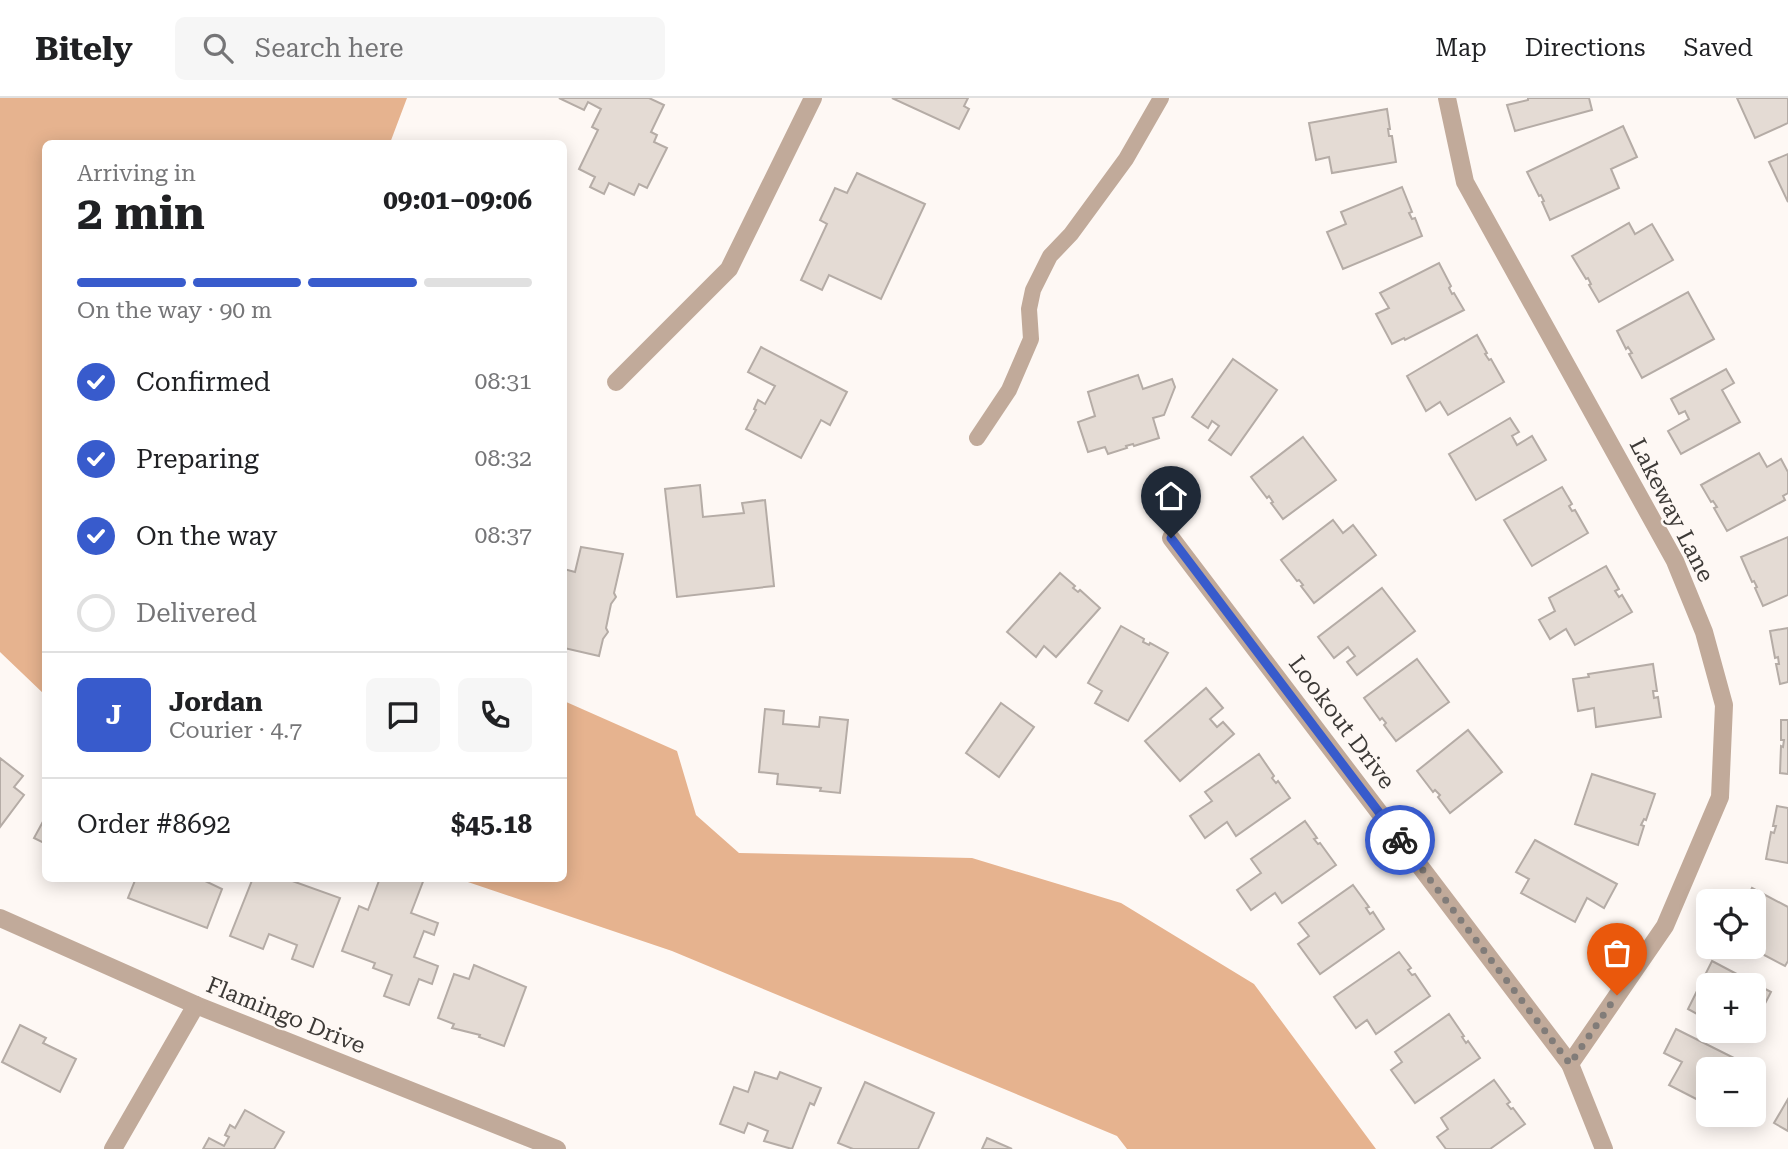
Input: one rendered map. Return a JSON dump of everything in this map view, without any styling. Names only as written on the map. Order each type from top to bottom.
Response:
[{"type":"street","points":[[616,382],[729,269],[813,98]]},
{"type":"street","name":"Lakeway Lane","points":[[1447,98],[1465,182],[1675,561],[1704,632],[1724,705],[1720,797],[1670,915],[1570,1064]]},
{"type":"street","name":"Lookout Drive","points":[[1171,538],[1570,1064],[1604,1149]]},
{"type":"street","name":"Flamingo Drive","points":[[0,918],[196,1005],[546,1147]]},
{"type":"street","points":[[113,1149],[196,1005]]},
{"type":"lane","points":[[977,438],[1009,390],[1031,339],[1030,309],[1033,290],[1050,256],[1071,234],[1126,159],[1161,98]]},
{"type":"shaded area","points":[[0,98],[407,98],[391,140],[42,140],[42,692],[0,652]]},
{"type":"shaded area","points":[[567,702],[677,751],[696,815],[739,853],[972,858],[1121,903],[1254,984],[1376,1149],[1127,1149],[1117,1136],[672,951],[468,882],[567,882]]},
{"type":"building","points":[[559,98],[649,98],[664,105],[651,132],[657,135],[654,142],[667,148],[647,188],[639,184],[634,195],[609,183],[604,194],[590,187],[595,177],[579,169],[598,130],[592,127],[601,109],[588,102],[584,110]]},
{"type":"building","points":[[892,98],[968,98],[964,106],[969,109],[959,129]]},
{"type":"building","points":[[1528,98],[1589,98],[1592,110],[1515,131],[1507,105]]},
{"type":"building","points":[[1737,98],[1788,98],[1788,123],[1755,138]]},
{"type":"building","points":[[1387,109],[1389,136],[1392,136],[1396,162],[1332,173],[1329,157],[1316,160],[1309,123]]},
{"type":"building","points":[[1623,126],[1637,157],[1611,169],[1619,188],[1550,220],[1542,202],[1544,201],[1527,172]]},
{"type":"building","points":[[1788,154],[1788,202],[1769,162]]},
{"type":"building","points":[[857,173],[925,204],[881,299],[829,275],[822,290],[801,280],[827,224],[820,220],[835,188],[847,193]]},
{"type":"building","points":[[1402,187],[1412,212],[1409,213],[1412,219],[1415,218],[1422,236],[1343,269],[1327,232],[1346,224],[1341,212]]},
{"type":"building","points":[[1629,223],[1635,234],[1652,224],[1673,260],[1599,302],[1588,278],[1586,279],[1572,256]]},
{"type":"building","points":[[1439,263],[1451,286],[1449,288],[1452,294],[1454,293],[1464,310],[1392,344],[1376,314],[1389,308],[1380,293]]},
{"type":"building","points":[[1688,292],[1714,339],[1642,378],[1629,354],[1632,353],[1628,347],[1626,349],[1617,331]]},
{"type":"building","points":[[1477,335],[1487,353],[1485,354],[1491,359],[1504,382],[1448,415],[1440,402],[1426,411],[1407,376]]},
{"type":"building","points":[[761,347],[847,392],[830,425],[821,420],[801,458],[746,429],[758,400],[765,404],[775,386],[748,372]]},
{"type":"building","points":[[1233,359],[1277,390],[1231,455],[1209,440],[1219,426],[1212,421],[1208,428],[1192,417]]},
{"type":"building","points":[[1726,369],[1734,383],[1722,390],[1740,422],[1681,454],[1668,431],[1689,419],[1685,411],[1679,414],[1671,399]]},
{"type":"building","points":[[1138,375],[1143,389],[1172,379],[1175,387],[1164,415],[1153,418],[1159,438],[1126,446],[1127,448],[1108,454],[1105,447],[1088,452],[1078,422],[1095,416],[1088,392]]},
{"type":"building","points":[[1510,418],[1519,432],[1512,436],[1517,445],[1532,436],[1546,460],[1476,500],[1449,454]]},
{"type":"building","points":[[1303,437],[1336,480],[1283,519],[1269,496],[1267,498],[1251,477]]},
{"type":"building","points":[[1759,453],[1767,467],[1781,459],[1788,472],[1788,493],[1783,496],[1785,500],[1727,531],[1714,508],[1717,507],[1701,485]]},
{"type":"building","points":[[700,485],[703,517],[744,513],[742,503],[765,500],[774,586],[677,597],[665,489]]},
{"type":"building","points":[[1562,487],[1572,504],[1569,506],[1572,511],[1575,510],[1588,533],[1532,566],[1504,520]]},
{"type":"building","points":[[1333,520],[1343,533],[1353,525],[1376,555],[1314,603],[1301,586],[1303,585],[1281,560]]},
{"type":"building","points":[[1788,537],[1788,595],[1763,606],[1755,588],[1757,587],[1741,557]]},
{"type":"building","points":[[581,547],[623,554],[614,593],[616,597],[611,604],[606,628],[608,632],[603,639],[599,656],[567,649],[567,570],[575,572]]},
{"type":"building","points":[[1606,566],[1619,589],[1615,591],[1619,597],[1622,595],[1632,612],[1575,645],[1566,629],[1550,639],[1539,620],[1555,611],[1549,598]]},
{"type":"building","points":[[1060,573],[1075,586],[1073,588],[1078,592],[1080,590],[1100,608],[1056,657],[1044,646],[1036,657],[1007,632]]},
{"type":"building","points":[[1382,588],[1415,631],[1357,675],[1347,662],[1355,656],[1348,647],[1334,658],[1318,637]]},
{"type":"building","points":[[1121,626],[1144,639],[1143,642],[1168,653],[1128,721],[1095,703],[1102,691],[1088,683]]},
{"type":"building","points":[[1788,628],[1788,682],[1780,684],[1776,664],[1779,664],[1778,657],[1775,658],[1770,631]]},
{"type":"building","points":[[1417,659],[1449,702],[1396,741],[1384,725],[1386,723],[1382,718],[1380,720],[1364,698]]},
{"type":"building","points":[[1653,664],[1657,691],[1653,691],[1654,698],[1658,697],[1661,717],[1596,727],[1594,708],[1578,711],[1573,679],[1589,677],[1588,674]]},
{"type":"building","points":[[1206,688],[1223,708],[1210,719],[1217,727],[1223,722],[1234,734],[1180,781],[1145,741]]},
{"type":"building","points":[[1001,703],[1034,727],[999,777],[966,753]]},
{"type":"building","points":[[765,709],[784,711],[783,724],[819,727],[820,717],[848,720],[840,793],[820,791],[821,788],[777,784],[778,774],[759,772]]},
{"type":"building","points":[[1781,720],[1788,720],[1788,774],[1780,773],[1781,746],[1783,747],[1784,740],[1781,740]]},
{"type":"building","points":[[1468,730],[1502,772],[1450,813],[1438,797],[1440,795],[1435,790],[1433,792],[1417,771]]},
{"type":"building","points":[[1259,754],[1274,776],[1272,778],[1276,783],[1278,781],[1290,798],[1236,836],[1227,822],[1205,838],[1190,816],[1212,801],[1205,792]]},
{"type":"building","points":[[0,758],[23,776],[14,787],[24,795],[0,827]]},
{"type":"building","points":[[1592,774],[1655,794],[1646,820],[1644,819],[1641,825],[1644,826],[1638,845],[1575,824]]},
{"type":"building","points":[[1777,806],[1788,808],[1788,863],[1766,859],[1771,832],[1774,833],[1776,826],[1773,826]]},
{"type":"building","points":[[1305,821],[1317,838],[1314,839],[1336,865],[1282,903],[1275,893],[1251,910],[1237,890],[1261,873],[1251,859]]},
{"type":"building","points":[[42,823],[42,842],[34,838]]},
{"type":"building","points":[[1535,840],[1617,884],[1604,908],[1587,898],[1575,922],[1521,893],[1529,879],[1516,872]]},
{"type":"building","points":[[134,882],[207,882],[222,889],[207,928],[128,898]]},
{"type":"building","points":[[251,882],[295,882],[340,898],[313,967],[292,959],[297,945],[269,934],[263,949],[230,936]]},
{"type":"building","points":[[378,882],[423,882],[411,913],[438,923],[434,935],[424,931],[414,957],[438,966],[432,984],[419,979],[409,1005],[384,996],[392,975],[373,968],[375,963],[342,951],[359,906],[368,910]]},
{"type":"building","points":[[1353,885],[1369,907],[1366,908],[1370,914],[1373,912],[1384,929],[1320,974],[1298,944],[1309,936],[1299,923]]},
{"type":"building","points":[[1766,895],[1788,907],[1788,961],[1785,966],[1766,956]]},
{"type":"building","points":[[1399,952],[1411,968],[1408,970],[1412,975],[1415,974],[1430,996],[1376,1034],[1367,1020],[1356,1028],[1334,997]]},
{"type":"building","points":[[1712,961],[1735,973],[1706,973]]},
{"type":"building","points":[[474,965],[526,987],[504,1046],[479,1037],[480,1035],[452,1028],[454,1024],[438,1018],[454,974],[469,979]]},
{"type":"building","points":[[1766,989],[1771,992],[1766,1002]]},
{"type":"building","points":[[1696,993],[1696,1013],[1688,1009]]},
{"type":"building","points":[[1449,1014],[1466,1043],[1468,1041],[1480,1058],[1415,1103],[1391,1070],[1402,1062],[1395,1052]]},
{"type":"building","points":[[20,1025],[46,1038],[43,1043],[76,1059],[60,1092],[2,1062]]},
{"type":"building","points":[[1676,1029],[1696,1039],[1696,1043],[1704,1043],[1732,1057],[1696,1057],[1696,1099],[1669,1085],[1682,1062],[1664,1053]]},
{"type":"building","points":[[755,1072],[777,1079],[780,1072],[821,1088],[814,1105],[810,1103],[792,1149],[764,1141],[768,1131],[748,1123],[744,1133],[720,1124],[734,1087],[748,1092]]},
{"type":"building","points":[[1494,1080],[1510,1102],[1507,1104],[1525,1124],[1490,1149],[1446,1149],[1437,1137],[1448,1129],[1441,1118]]},
{"type":"building","points":[[865,1082],[934,1113],[918,1149],[853,1149],[838,1143]]},
{"type":"building","points":[[1788,1099],[1788,1131],[1774,1123]]},
{"type":"building","points":[[245,1110],[284,1132],[274,1149],[203,1149],[209,1138],[224,1146],[229,1137],[225,1135],[230,1125],[235,1128]]},
{"type":"building","points":[[987,1138],[1012,1149],[982,1149]]},
{"type":"way so far","points":[[1400,840],[1570,1064],[1617,995]]},
{"type":"route","points":[[1171,538],[1400,840]]}]
